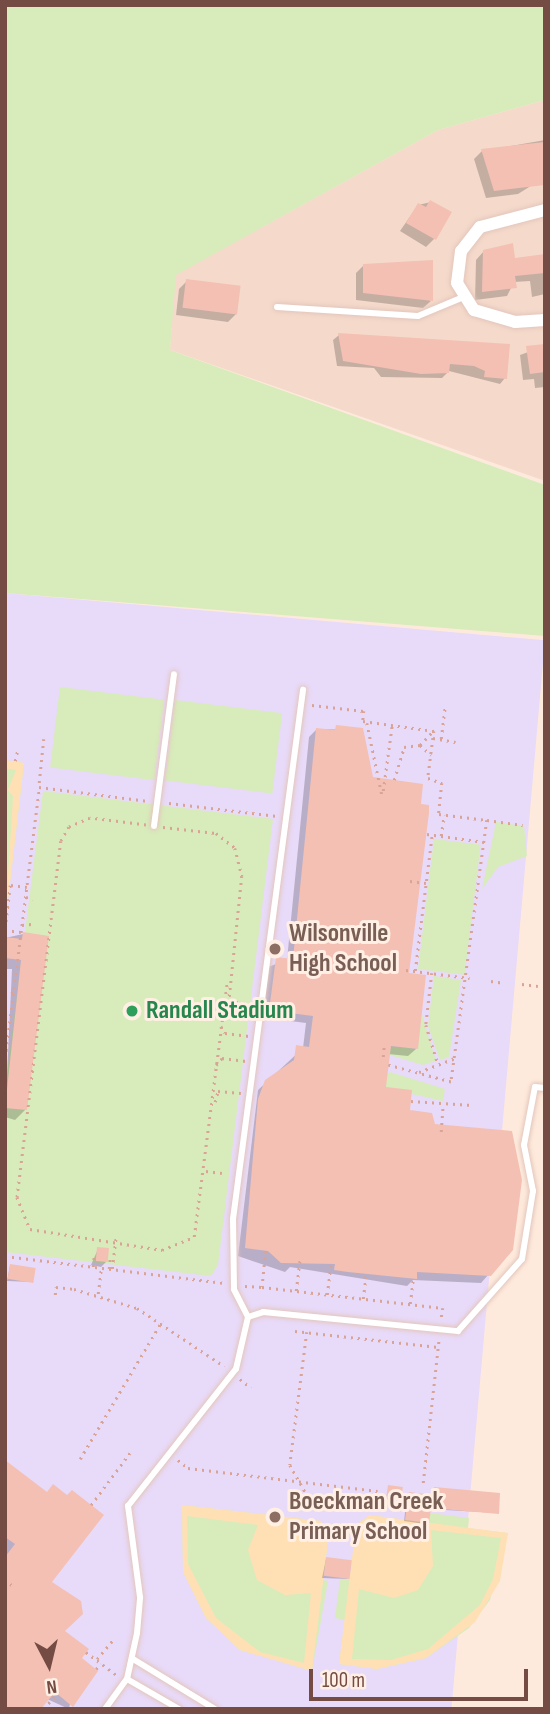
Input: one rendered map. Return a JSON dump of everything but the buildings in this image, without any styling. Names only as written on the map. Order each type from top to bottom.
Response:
[{"type":"street","points":[[545,211],[492,220],[470,237],[458,265],[461,298],[490,317],[545,320]]},
{"type":"lane","points":[[277,307],[418,316],[461,298]]},
{"type":"lane","points":[[154,826],[174,674]]},
{"type":"lane","points":[[105,1709],[126,1680],[133,1659],[140,1597],[128,1506],[233,1374],[248,1317],[234,1285],[233,1219],[252,1037],[261,1005],[303,690]]},
{"type":"lane","points":[[248,1317],[263,1312],[458,1331],[522,1259],[533,1191],[524,1145],[535,1087],[545,1088]]},
{"type":"lane","points":[[133,1659],[215,1709]]},
{"type":"lane","points":[[126,1680],[179,1709]]},
{"type":"path","points":[[305,711],[317,705],[364,710],[382,795],[392,725]]},
{"type":"path","points":[[441,739],[445,708]]},
{"type":"path","points":[[367,722],[434,731]]},
{"type":"path","points":[[434,731],[428,778],[442,783],[439,814],[523,825]]},
{"type":"path","points":[[394,780],[401,750],[420,745],[434,731]]},
{"type":"path","points":[[433,738],[456,741]]},
{"type":"path","points":[[5,1058],[44,739]]},
{"type":"path","points":[[420,745],[431,755]]},
{"type":"path","points":[[15,761],[18,748]]},
{"type":"path","points":[[39,787],[284,817]]},
{"type":"path","points":[[441,836],[444,814]]},
{"type":"path","points":[[90,818],[216,833],[235,848],[242,877],[228,984],[198,1225],[188,1242],[167,1250],[35,1233],[24,1222],[17,1197],[64,833],[90,818]]},
{"type":"path","points":[[388,1065],[451,1082],[468,978],[487,820]]},
{"type":"path","points":[[427,834],[484,842]]},
{"type":"path","points":[[415,971],[432,835]]},
{"type":"path","points":[[410,881],[426,883]]},
{"type":"path","points":[[21,932],[5,930],[10,885],[27,887]]},
{"type":"path","points":[[26,897],[33,899]]},
{"type":"path","points":[[22,925],[31,924]]},
{"type":"path","points":[[406,970],[468,978]]},
{"type":"path","points":[[432,973],[428,1012],[438,1064]]},
{"type":"path","points":[[491,981],[505,983]]},
{"type":"path","points":[[228,984],[229,1001],[261,1005]]},
{"type":"path","points":[[522,984],[538,986]]},
{"type":"path","points":[[5,998],[14,992]]},
{"type":"path","points":[[422,1012],[428,1012]]},
{"type":"path","points":[[221,1026],[225,1033],[252,1037]]},
{"type":"path","points":[[383,1056],[384,1045]]},
{"type":"path","points":[[216,1065],[222,1058],[249,1062]]},
{"type":"path","points":[[419,1072],[455,1058]]},
{"type":"path","points":[[214,1105],[218,1091],[248,1094]]},
{"type":"path","points":[[411,1101],[472,1105]]},
{"type":"path","points":[[441,1132],[443,1105]]},
{"type":"path","points":[[206,1171],[222,1173]]},
{"type":"path","points":[[111,1269],[116,1237]]},
{"type":"path","points":[[262,1287],[266,1251]]},
{"type":"path","points":[[5,1256],[443,1308],[423,1483]]},
{"type":"path","points":[[93,1267],[94,1256]]},
{"type":"path","points":[[110,1258],[111,1269]]},
{"type":"path","points":[[296,1291],[300,1260]]},
{"type":"path","points":[[327,1295],[331,1264]]},
{"type":"path","points":[[98,1294],[101,1268]]},
{"type":"path","points":[[363,1299],[366,1273]]},
{"type":"path","points":[[410,1304],[413,1278]]},
{"type":"path","points":[[55,1295],[57,1287],[98,1294],[162,1320],[251,1388]]},
{"type":"path","points":[[80,1459],[162,1320]]},
{"type":"path","points":[[295,1331],[438,1347]]},
{"type":"path","points":[[307,1332],[293,1481],[316,1509]]},
{"type":"path","points":[[91,1505],[132,1450]]},
{"type":"path","points":[[169,1454],[188,1468],[377,1491]]},
{"type":"path","points":[[5,1579],[14,1587]]},
{"type":"path","points":[[96,1660],[113,1640]]},
{"type":"path","points":[[86,1652],[126,1680]]},
{"type":"path","points":[[96,1670],[101,1664]]},
{"type":"path","points":[[52,1709],[45,1707],[58,1691]]},
{"type":"path","points":[[66,1709],[70,1704]]},
{"type":"shaded area","points":[[545,100],[545,481],[170,350],[175,275],[438,130]]},
{"type":"shaded area","name":"Wilsonville High School","points":[[5,593],[545,640],[451,1709],[5,1709]]},
{"type":"green space","points":[[5,5],[545,5],[545,100],[438,130],[176,275],[170,350],[545,485],[545,636],[5,593]]},
{"type":"green space","points":[[60,687],[164,700],[154,780],[50,767]]},
{"type":"green space","points":[[175,700],[282,713],[272,794],[165,780]]},
{"type":"green space","points":[[5,760],[24,763],[5,926]]},
{"type":"green space","name":"Randall Stadium","points":[[43,791],[273,819],[218,1265],[211,1276],[5,1252],[5,1089]]},
{"type":"green space","points":[[496,822],[524,826],[527,856],[498,867],[482,889]]},
{"type":"green space","points":[[434,839],[481,845],[465,975],[418,969]]},
{"type":"green space","points":[[434,976],[461,980],[449,1057],[440,1060],[428,1026]]},
{"type":"green space","points":[[422,1014],[436,1061],[423,1065],[386,1054],[387,1046],[417,1049]]},
{"type":"green space","points":[[390,1072],[445,1089],[443,1101],[372,1085]]},
{"type":"green space","points":[[182,1505],[321,1521],[329,1533],[323,1580],[328,1581],[312,1671],[240,1650],[206,1618],[183,1572]]},
{"type":"green space","points":[[430,1513],[469,1518],[468,1528],[508,1533],[490,1600],[469,1628],[426,1658],[377,1669],[339,1664],[345,1620],[335,1618],[340,1579],[350,1579],[356,1526],[369,1515],[428,1523]]},
{"type":"sand","points":[[5,760],[24,763],[5,926],[13,796],[8,790],[16,770],[5,768]]},
{"type":"sand","points":[[182,1505],[321,1521],[329,1533],[312,1671],[240,1650],[206,1618],[183,1572]],"holes":[[[187,1516],[258,1525],[248,1550],[257,1580],[285,1595],[311,1593],[304,1663],[260,1652],[216,1618],[188,1564]]]},
{"type":"sand","points":[[369,1515],[508,1533],[500,1581],[475,1622],[426,1658],[377,1669],[339,1664],[356,1526]],"holes":[[[431,1530],[501,1538],[493,1579],[480,1605],[428,1649],[391,1660],[352,1659],[359,1589],[394,1598],[418,1590],[433,1566]]]},
{"type":"place","name":"Wilsonville High School","points":[[275,949]]},
{"type":"place","name":"Randall Stadium","points":[[132,1011]]},
{"type":"place","name":"Boeckman Creek Primary School","points":[[275,1517]]}]
